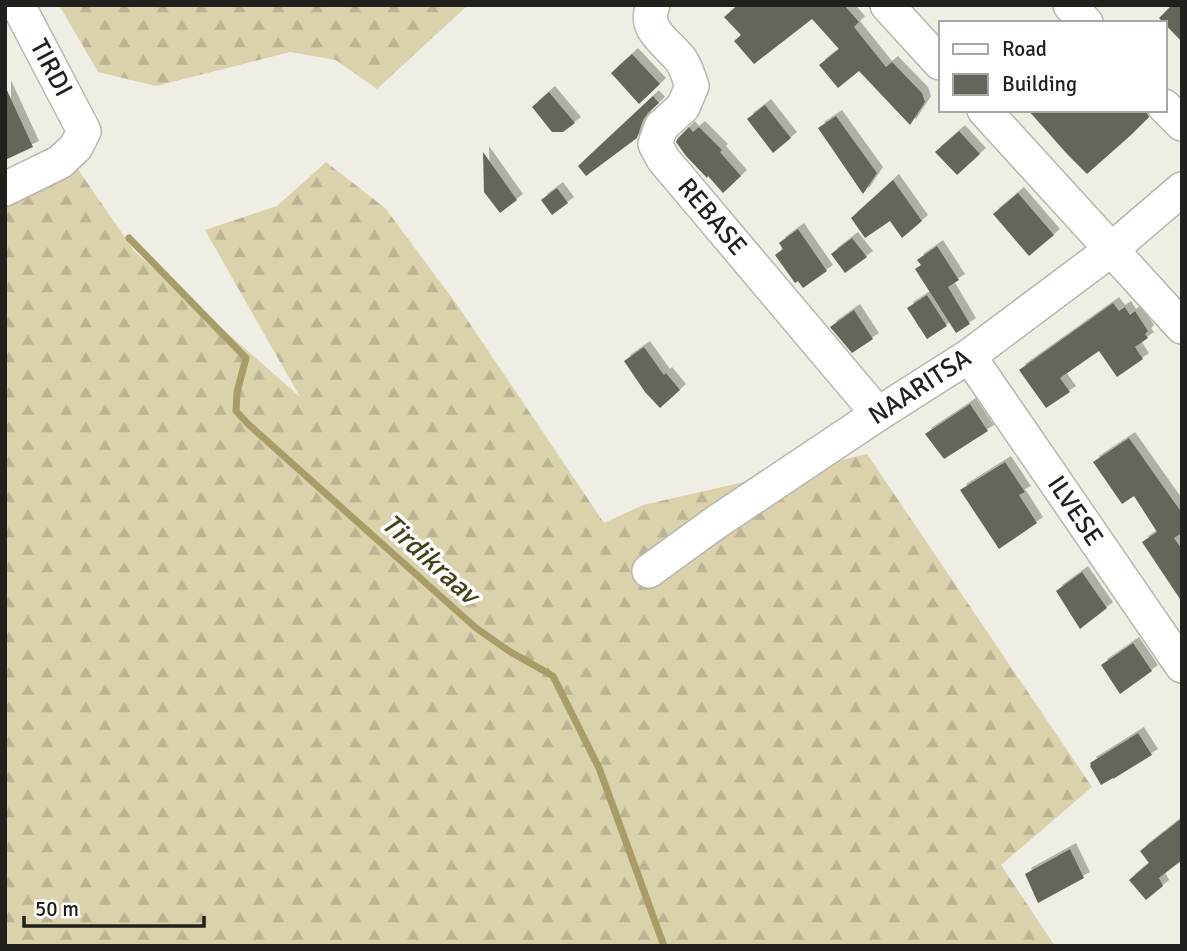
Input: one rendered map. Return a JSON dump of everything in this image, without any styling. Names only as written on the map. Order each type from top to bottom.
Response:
[{"type":"street","name":"TIRDI","points":[[5,189],[60,162],[76,147],[84,131],[18,5]]},
{"type":"street","name":"REBASE","points":[[653,5],[649,17],[654,32],[683,62],[692,86],[683,107],[661,127],[655,144],[663,159],[878,414]]},
{"type":"street","points":[[887,5],[939,62]]},
{"type":"street","points":[[1070,5],[1084,21]]},
{"type":"street","points":[[1166,108],[1182,124]]},
{"type":"street","points":[[986,112],[1182,327]]},
{"type":"street","name":"NAARITSA","points":[[649,571],[715,523],[969,356],[1112,249],[1182,189]]},
{"type":"street","name":"ILVESE","points":[[969,356],[1182,666]]},
{"type":"green space","points":[[59,5],[468,5],[377,89],[336,60],[290,52],[156,86],[98,72]]},
{"type":"green space","points":[[326,162],[385,208],[458,306],[604,523],[643,505],[867,454],[1092,787],[1001,865],[1055,946],[5,946],[5,203],[77,168],[135,252],[300,397],[205,230],[277,206]]},
{"type":"building","points":[[738,5],[844,5],[859,22],[854,27],[886,67],[892,62],[922,93],[925,102],[910,125],[859,71],[838,88],[819,65],[839,49],[812,19],[754,64],[734,41],[741,35],[724,17]]},
{"type":"building","points":[[1172,5],[1182,5],[1182,42],[1166,25],[1166,21],[1159,18]]},
{"type":"building","points":[[632,54],[660,84],[639,104],[611,73]]},
{"type":"building","points":[[5,86],[33,147],[5,160]]},
{"type":"building","points":[[549,92],[575,123],[563,132],[552,132],[532,107]]},
{"type":"building","points":[[653,96],[659,103],[643,120],[637,138],[586,176],[578,166]]},
{"type":"building","points":[[765,105],[791,138],[773,153],[747,119]]},
{"type":"building","points":[[1030,112],[1146,112],[1149,117],[1087,174]]},
{"type":"building","points":[[836,116],[877,173],[863,194],[818,128]]},
{"type":"building","points":[[689,127],[693,132],[699,127],[722,150],[720,152],[741,176],[723,193],[686,156],[676,142]]},
{"type":"building","points":[[959,131],[980,154],[957,175],[935,152]]},
{"type":"building","points":[[483,152],[517,200],[500,213],[484,192]]},
{"type":"building","points":[[893,180],[922,221],[902,238],[890,221],[865,238],[851,218]]},
{"type":"building","points":[[557,188],[568,203],[552,215],[541,200]]},
{"type":"building","points":[[1018,193],[1054,235],[1029,256],[993,214]]},
{"type":"building","points":[[798,229],[827,271],[803,288],[798,281],[795,283],[775,255],[783,249],[779,243]]},
{"type":"building","points":[[852,238],[867,257],[845,273],[831,254]]},
{"type":"building","points":[[937,246],[959,280],[948,287],[970,324],[956,333],[915,269],[921,265],[917,260]]},
{"type":"building","points":[[927,295],[947,326],[927,339],[907,308]]},
{"type":"building","points":[[1113,303],[1119,311],[1125,307],[1130,315],[1135,311],[1148,331],[1145,334],[1148,338],[1135,347],[1143,359],[1117,377],[1099,351],[1060,378],[1070,392],[1046,408],[1019,370]]},
{"type":"building","points":[[854,310],[873,339],[852,353],[830,327]]},
{"type":"building","points":[[644,347],[664,375],[666,373],[680,390],[660,408],[645,392],[624,361]]},
{"type":"building","points":[[970,404],[988,431],[944,459],[925,434]]},
{"type":"building","points":[[1129,438],[1182,513],[1182,533],[1174,538],[1182,549],[1182,602],[1142,542],[1157,532],[1134,496],[1122,504],[1093,462]]},
{"type":"building","points":[[1005,462],[1025,492],[1019,495],[1037,523],[999,549],[960,490]]},
{"type":"building","points":[[1082,572],[1107,608],[1080,629],[1056,591]]},
{"type":"building","points":[[1133,643],[1152,671],[1120,694],[1101,665]]},
{"type":"building","points":[[1138,733],[1152,755],[1101,785],[1090,763]]},
{"type":"building","points":[[1182,818],[1182,860],[1159,878],[1163,886],[1146,900],[1129,880],[1149,863],[1140,851]]},
{"type":"building","points":[[1070,849],[1084,878],[1038,903],[1025,874]]},
{"type":"waterway","name":"Tirdikraav","points":[[129,238],[246,358],[237,392],[236,411],[248,424],[476,628],[553,676],[599,768],[664,946]]}]
